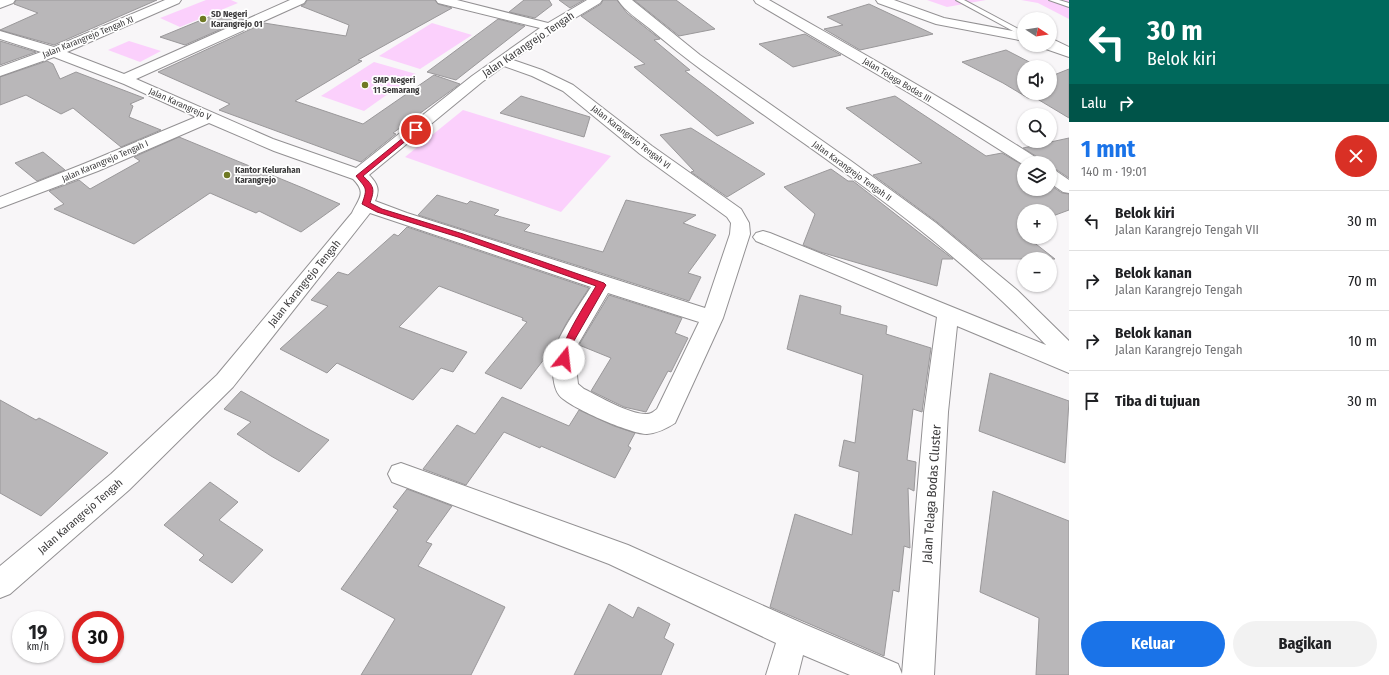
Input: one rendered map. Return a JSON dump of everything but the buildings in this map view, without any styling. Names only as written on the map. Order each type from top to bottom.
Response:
[{"type":"street","points":[[0,4],[9,0]]},
{"type":"street","name":"Jalan Karangrejo Tengah XI","points":[[0,72],[175,0]]},
{"type":"street","points":[[124,79],[300,0]]},
{"type":"street","points":[[442,0],[550,27]]},
{"type":"street","name":"Jalan Karangrejo Tengah","points":[[0,584],[120,482],[225,381],[360,215],[370,193],[369,185],[359,176],[502,61],[550,27],[596,0]]},
{"type":"street","name":"Jalan Karangrejo Tengah II","points":[[624,0],[658,30],[725,82],[919,219],[1002,287],[1069,355]]},
{"type":"street","name":"Jalan Telaga Bodas III","points":[[760,0],[1003,143],[1022,156]]},
{"type":"street","points":[[882,0],[941,21],[1017,35]]},
{"type":"street","name":"Jalan Karangrejo V","points":[[0,35],[77,59],[255,138],[359,176]]},
{"type":"street","points":[[1057,48],[1069,52]]},
{"type":"street","name":"Jalan Karangrejo Tengah VI","points":[[502,61],[537,73],[568,88],[646,150],[734,213],[740,223],[740,234],[712,318]]},
{"type":"street","name":"Jalan Karangrejo Tengah I","points":[[0,203],[92,167],[210,117]]},
{"type":"street","points":[[1057,180],[1069,188]]},
{"type":"street","points":[[366,204],[602,285],[712,318],[666,416],[658,422],[646,424],[630,420],[576,396],[567,388],[564,359],[566,346],[602,285]]},
{"type":"street","points":[[763,237],[1069,364]]},
{"type":"street","name":"Jalan Telaga Bodas Cluster","points":[[918,675],[936,412],[948,313]]},
{"type":"street","points":[[401,474],[618,554],[793,635],[887,675]]},
{"type":"street","points":[[782,675],[793,635]]},
{"type":"lane","points":[[959,0],[1017,32]]},
{"type":"lane","points":[[1052,0],[1066,3]]},
{"type":"lane","points":[[1057,44],[1069,52]]},
{"type":"shaded area","points":[[206,0],[231,0],[238,3],[180,27],[160,18]]},
{"type":"shaded area","points":[[927,0],[986,0],[947,7]]},
{"type":"shaded area","points":[[1021,0],[1069,0],[1069,19],[1057,12],[1038,3]]},
{"type":"shaded area","points":[[432,23],[472,35],[420,69],[379,56]]},
{"type":"shaded area","points":[[129,41],[161,51],[140,62],[108,50]]},
{"type":"shaded area","points":[[374,62],[416,74],[364,111],[321,96]]},
{"type":"shaded area","points":[[463,110],[611,156],[561,212],[405,157]]},
{"type":"place","name":"SD Negeri Karangrejo 01","points":[[203,19]]},
{"type":"place","name":"SMP Negeri 11 Semarang","points":[[365,85]]},
{"type":"place","name":"Kantor Kelurahan Karangrejo","points":[[227,175]]},
{"type":"route","points":[[416,130],[359,176],[369,185],[370,193],[366,204],[602,285],[566,346],[564,359]]}]
